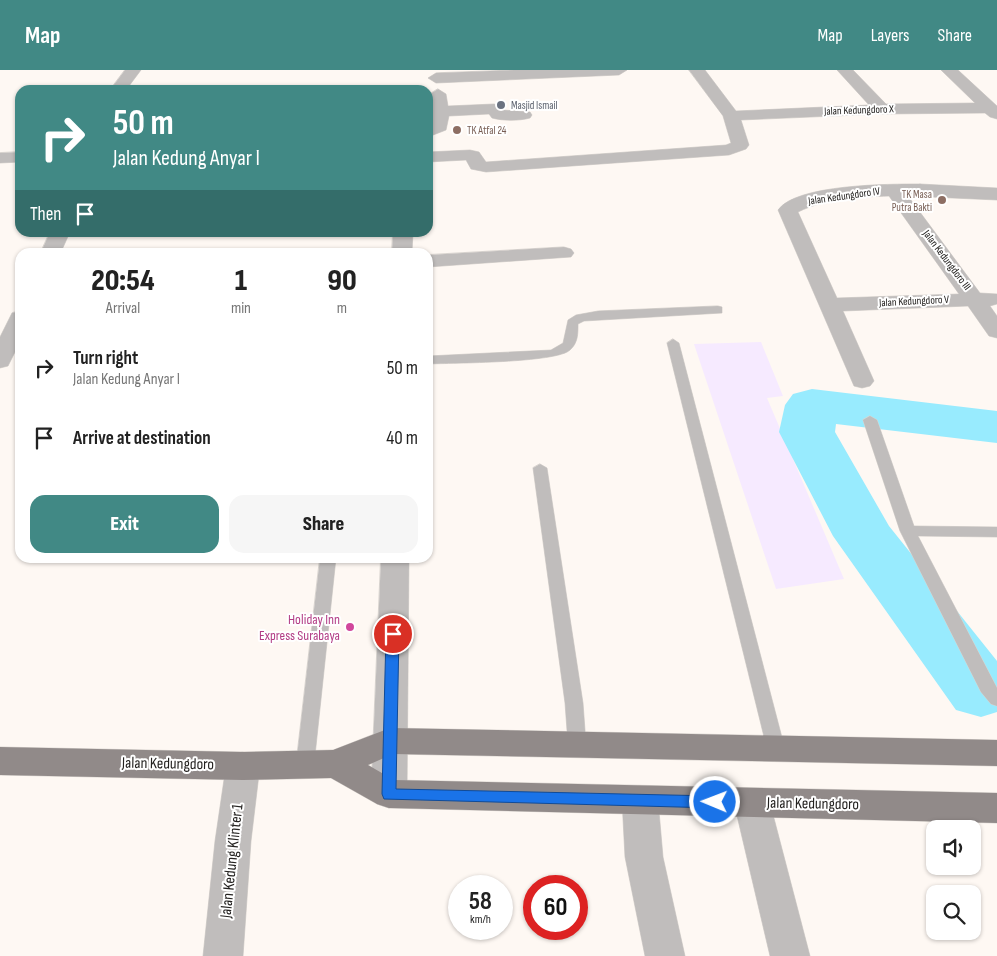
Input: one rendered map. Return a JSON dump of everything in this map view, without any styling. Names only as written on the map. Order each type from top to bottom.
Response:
[{"type":"main road","name":"Jalan Kedungdoro","points":[[0,761],[243,766],[320,765],[390,741],[997,753]]},
{"type":"main road","name":"Jalan Kedungdoro","points":[[320,765],[389,794],[997,808]]},
{"type":"street","points":[[122,85],[133,70]]},
{"type":"street","points":[[524,115],[498,115],[494,109],[436,123],[435,74],[619,70]]},
{"type":"street","points":[[433,157],[470,155],[473,156],[477,166],[486,167],[729,150],[738,147],[740,145],[731,116],[697,70]]},
{"type":"street","points":[[844,70],[882,109]]},
{"type":"street","points":[[949,70],[993,111]]},
{"type":"street","name":"Jalan Kedungdoro X","points":[[731,116],[882,109],[993,111]]},
{"type":"street","points":[[0,158],[15,157]]},
{"type":"street","name":"Jalan Kedungdoro III","points":[[894,190],[986,299],[997,331]]},
{"type":"street","name":"Jalan Kedungdoro IV","points":[[862,381],[831,305],[788,210],[802,202],[866,191],[953,190],[997,194]]},
{"type":"street","points":[[433,261],[564,253]]},
{"type":"street","name":"Jalan Kedungdoro V","points":[[831,305],[986,299]]},
{"type":"street","points":[[0,361],[15,329]]},
{"type":"street","points":[[389,794],[395,563]]},
{"type":"street","name":"Jalan Kedung Klinter 1","points":[[224,956],[232,841],[243,766]]},
{"type":"street","points":[[640,800],[644,857],[665,956]]},
{"type":"street","points":[[752,803],[790,956]]},
{"type":"lane","points":[[433,360],[552,354],[564,350],[571,342],[572,323],[580,318],[598,315],[718,310]]},
{"type":"lane","points":[[673,343],[776,749]]},
{"type":"lane","points":[[870,420],[908,531],[990,692],[997,699]]},
{"type":"lane","points":[[540,468],[574,703],[577,744]]},
{"type":"lane","points":[[908,531],[997,532]]},
{"type":"lane","points":[[320,765],[328,563]]},
{"type":"shaded area","points":[[761,342],[783,396],[767,398],[844,579],[776,589],[694,344]]},
{"type":"waterway","points":[[981,691],[864,536],[807,432],[812,405],[997,427]]},
{"type":"place","name":"Masjid Ismail","points":[[501,105]]},
{"type":"place","name":"TK Atfal 24","points":[[457,130]]},
{"type":"place","name":"TK Masa Putra Bakti","points":[[942,200]]},
{"type":"place","name":"Holiday Inn Express Surabaya","points":[[350,627]]},
{"type":"route","points":[[393,634],[389,794],[715,802]]}]
